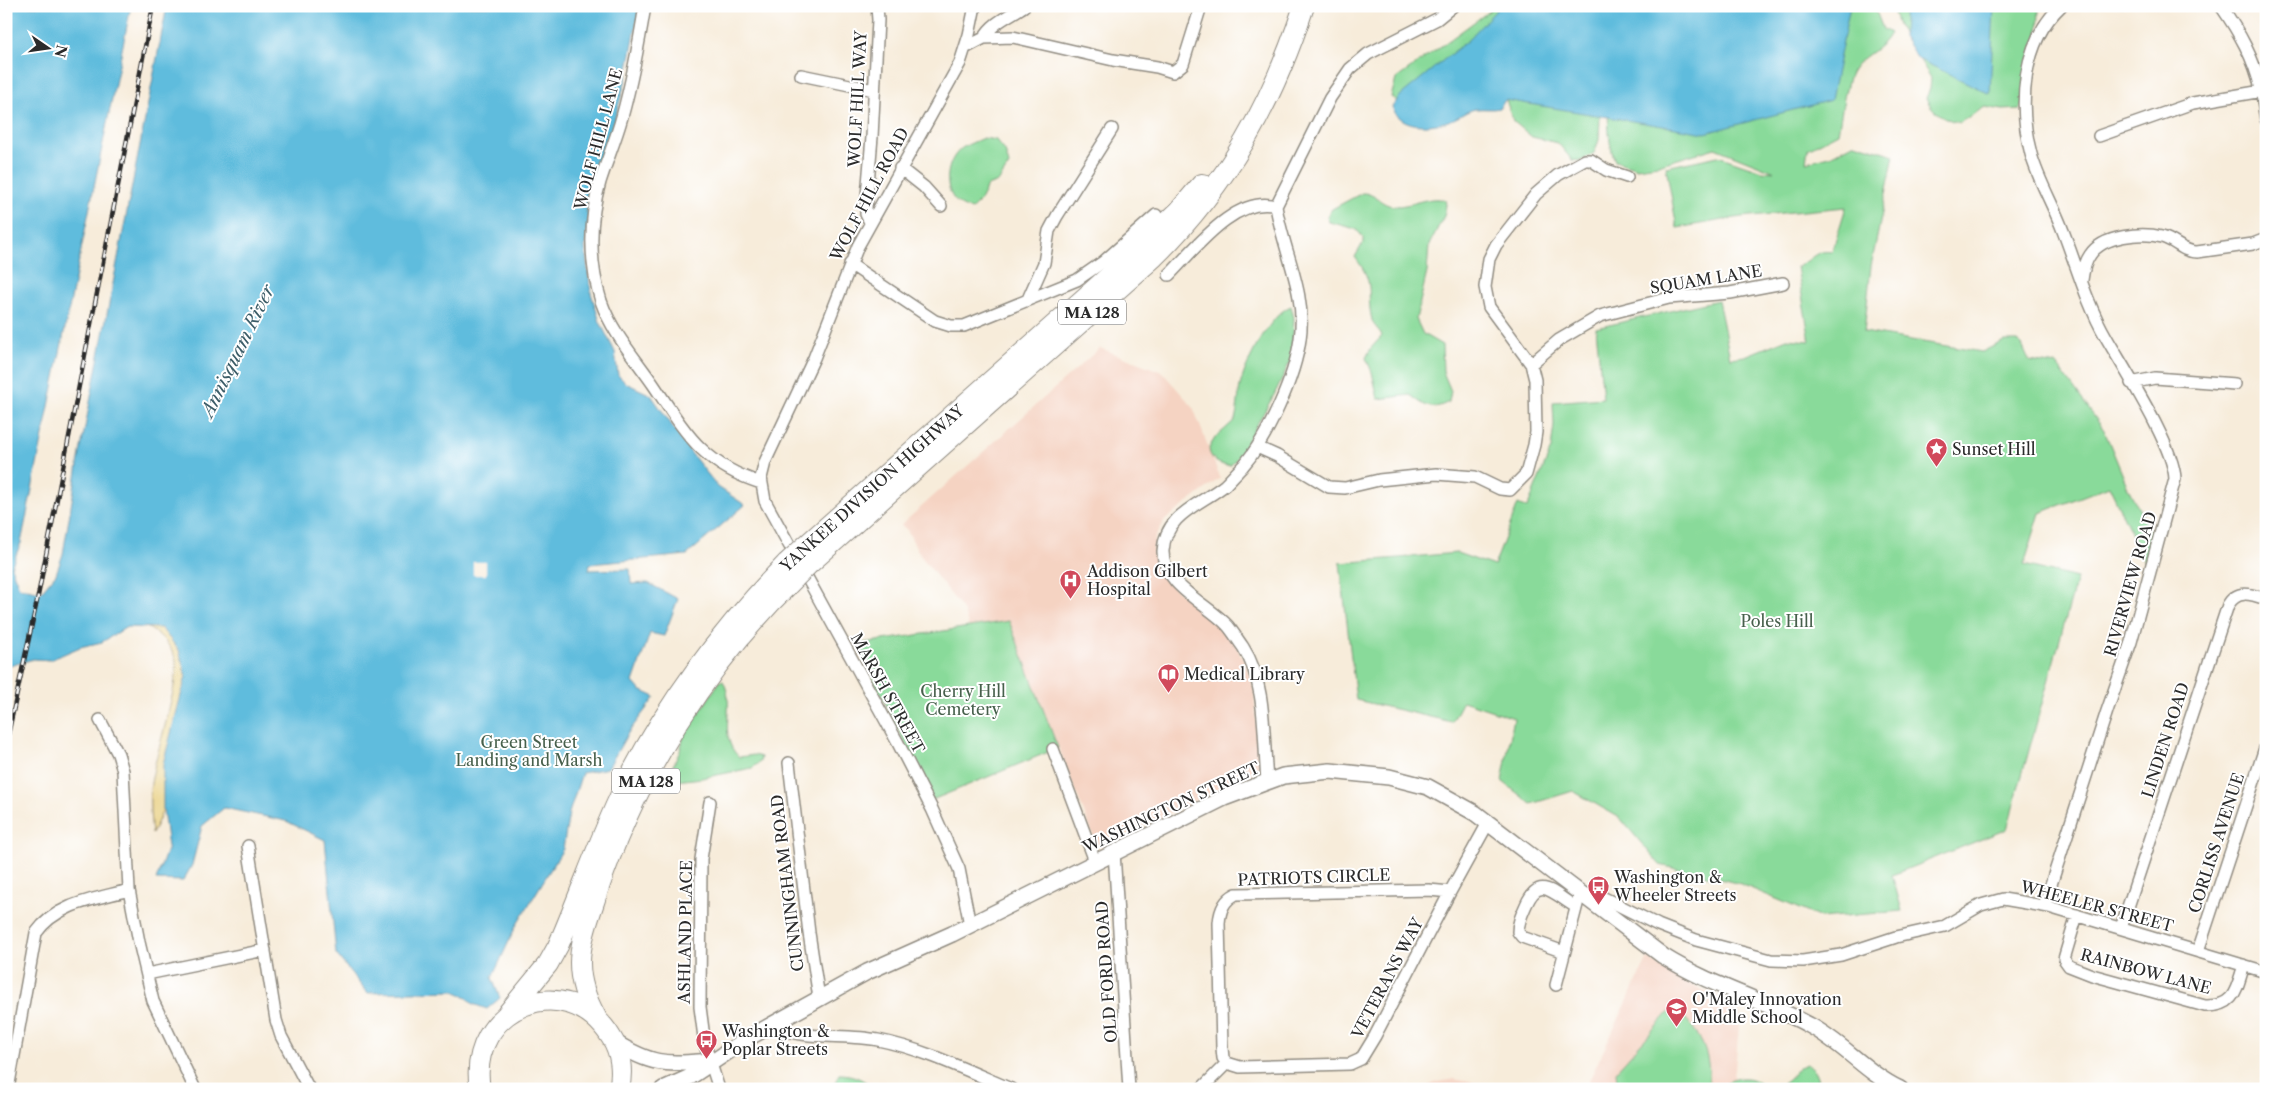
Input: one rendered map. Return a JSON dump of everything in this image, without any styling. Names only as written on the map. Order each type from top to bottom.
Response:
[{"type":"highway","name":"YANKEE DIVISION HIGHWAY","points":[[507,1014],[548,964],[558,946],[624,788],[668,711],[718,640],[1179,211],[1212,170],[1239,129],[1261,85],[1291,6]]},
{"type":"highway","name":"YANKEE DIVISION HIGHWAY","points":[[805,557],[1154,257],[1183,228],[1228,170],[1262,113],[1281,70],[1304,6]]},
{"type":"highway","name":"YANKEE DIVISION HIGHWAY","points":[[596,1017],[581,980],[581,955],[602,880],[632,808],[670,737],[705,683],[791,571]]},
{"type":"highway","points":[[507,1014],[528,1004],[553,1000],[573,1004],[596,1017]]},
{"type":"highway","name":"MA 128","points":[[480,1089],[479,1061],[482,1049],[493,1029],[507,1014]]},
{"type":"highway","name":"MA 128","points":[[596,1017],[614,1042],[621,1071],[619,1089]]},
{"type":"main road","name":"WASHINGTON STREET","points":[[663,1089],[690,1077],[712,1061],[868,972],[970,925],[1224,798],[1267,780],[1283,776],[1330,772],[1389,777],[1428,787],[1475,812],[1580,893],[1685,970],[1785,1012],[1812,1026],[1872,1073],[1900,1089]]},
{"type":"main road","name":"WASHINGTON STREET","points":[[614,1042],[652,1062],[672,1064],[712,1061]]},
{"type":"street","name":"WOLF HILL LANE","points":[[645,6],[637,55],[622,118],[600,181],[593,220],[593,257],[597,283],[607,314],[627,349],[688,434],[704,453],[723,468],[761,483]]},
{"type":"street","name":"WOLF HILL WAY","points":[[870,222],[866,214],[866,208],[878,20],[877,6]]},
{"type":"street","name":"WOLF HILL ROAD","points":[[761,483],[765,462],[814,358],[850,264],[870,222],[954,75],[965,48],[975,6]]},
{"type":"street","points":[[965,48],[984,38],[994,26],[1024,6]]},
{"type":"street","points":[[984,38],[1023,39],[1173,72],[1183,64],[1201,6]]},
{"type":"street","points":[[1267,780],[1259,690],[1250,660],[1228,626],[1175,580],[1163,558],[1164,543],[1170,525],[1182,513],[1225,485],[1257,447],[1294,368],[1302,321],[1294,272],[1276,206],[1330,98],[1350,69],[1368,54],[1437,20],[1453,6]]},
{"type":"street","name":"RIVERVIEW ROAD","points":[[2044,906],[2111,697],[2131,642],[2174,488],[2173,463],[2161,437],[2097,320],[2058,218],[2033,161],[2025,122],[2025,99],[2031,53],[2045,23],[2061,6]]},
{"type":"street","points":[[2221,6],[2243,39],[2253,61],[2262,91],[2266,120]]},
{"type":"street","points":[[801,75],[874,90]]},
{"type":"street","points":[[2099,136],[2193,103],[2220,96],[2262,91]]},
{"type":"street","points":[[1028,299],[1044,263],[1050,231],[1056,216],[1112,129]]},
{"type":"street","points":[[1257,447],[1283,459],[1329,487],[1345,488],[1379,480],[1436,474],[1475,477],[1500,489],[1510,490],[1526,474],[1536,432],[1535,380],[1531,364],[1493,314],[1487,301],[1485,287],[1487,270],[1496,245],[1543,187],[1552,179],[1585,160],[1591,160],[1606,170],[1627,177]]},
{"type":"street","points":[[900,168],[924,187],[941,206]]},
{"type":"street","points":[[1169,275],[1231,216],[1248,206],[1267,204],[1276,206]]},
{"type":"street","points":[[850,264],[918,311],[951,326],[964,326],[976,323],[1028,299],[1064,287],[1086,275],[1156,215]]},
{"type":"street","points":[[2082,280],[2090,254],[2096,248],[2129,236],[2148,235],[2162,237],[2189,252],[2253,244],[2266,239]]},
{"type":"street","name":"SQUAM LANE","points":[[1531,364],[1559,340],[1600,316],[1660,300],[1730,293],[1783,283]]},
{"type":"street","points":[[2131,383],[2155,378],[2235,384]]},
{"type":"street","name":"MARSH STREET","points":[[761,483],[765,501],[898,743],[945,837],[963,882],[970,925]]},
{"type":"street","name":"LINDEN ROAD","points":[[2121,928],[2228,604],[2231,598],[2242,593],[2266,600]]},
{"type":"street","points":[[100,720],[118,754],[123,771],[129,890],[147,974],[163,1026],[195,1089]]},
{"type":"street","name":"CORLISS AVENUE","points":[[2198,951],[2266,745]]},
{"type":"street","points":[[1054,749],[1095,861]]},
{"type":"street","name":"CUNNINGHAM ROAD","points":[[789,763],[808,933],[820,998]]},
{"type":"street","name":"ASHLAND PLACE","points":[[710,802],[701,860],[700,1007],[705,1045],[712,1061],[719,1089]]},
{"type":"street","name":"VETERANS WAY","points":[[1227,1063],[1240,1067],[1350,1064],[1361,1059],[1380,1028],[1488,823]]},
{"type":"street","points":[[248,846],[278,1028],[309,1089]]},
{"type":"street","name":"OLD FORD ROAD","points":[[1114,852],[1129,1089]]},
{"type":"street","points":[[1564,952],[1522,937],[1518,932],[1520,918],[1531,894],[1536,889],[1542,888],[1576,907]]},
{"type":"street","points":[[8,1089],[36,933],[51,915],[74,905],[129,890]]},
{"type":"street","name":"PATRIOTS CIRCLE","points":[[1227,1063],[1223,1058],[1222,1048],[1220,916],[1225,902],[1230,897],[1236,894],[1429,890],[1450,892]]},
{"type":"street","points":[[1556,985],[1580,893]]},
{"type":"street","name":"WHEELER STREET","points":[[1580,893],[1604,898],[1658,925],[1696,940],[1763,958],[1790,961],[1828,959],[1896,937],[1945,926],[1995,899],[2014,900],[2044,906],[2266,972]]},
{"type":"street","name":"RAINBOW LANE","points":[[2077,915],[2064,959],[2069,966],[2092,975],[2205,1006],[2217,1006],[2228,1002],[2234,994],[2244,965]]},
{"type":"street","points":[[147,974],[265,950]]},
{"type":"street","points":[[773,1026],[786,1032],[844,1035],[888,1042],[932,1056],[1011,1089]]},
{"type":"street","points":[[1201,1089],[1227,1063]]},
{"type":"shaded area","name":"Addison Gilbert Hospital","points":[[1100,348],[1162,372],[1193,407],[1220,478],[1165,520],[1155,538],[1153,551],[1156,565],[1173,587],[1211,618],[1235,643],[1245,663],[1254,689],[1259,769],[1098,848],[1009,621],[969,627],[963,610],[920,555],[907,530],[901,525]]},
{"type":"shaded area","name":"O'Maley Innovation Middle School","points":[[1648,958],[1679,980],[1741,1005],[1733,1089],[1585,1089]]},
{"type":"shaded area","points":[[1454,1079],[1504,1089],[1421,1089],[1437,1082]]},
{"type":"green space","points":[[1496,6],[1605,6],[1599,140],[1594,153],[1581,161],[1572,160],[1558,143],[1532,137],[1513,121],[1506,100],[1509,97],[1399,102],[1391,97],[1396,79]]},
{"type":"green space","name":"Poles Hill","points":[[1622,6],[1874,6],[1883,29],[1890,33],[1882,44],[1860,61],[1852,71],[1845,92],[1838,133],[1808,149],[1806,162],[1830,156],[1855,143],[1894,155],[1871,266],[1864,332],[1982,352],[2004,341],[2017,341],[2022,345],[2029,361],[2057,365],[2104,430],[2128,488],[2154,538],[2147,566],[2109,486],[2040,513],[2024,565],[2077,578],[2007,829],[1892,875],[1902,911],[1821,918],[1741,884],[1660,865],[1620,818],[1573,791],[1531,804],[1502,781],[1514,718],[1463,701],[1452,722],[1356,700],[1340,563],[1457,553],[1494,566],[1518,504],[1527,508],[1551,449],[1554,425],[1553,402],[1603,398],[1596,328],[1718,300],[1730,358],[1745,356],[1787,339],[1810,341],[1797,267],[1821,252],[1832,252],[1846,207],[1741,217],[1677,228],[1666,167],[1718,156],[1762,171],[1775,172],[1715,148],[1658,165],[1637,168],[1615,161],[1610,145],[1608,126],[1610,85]]},
{"type":"green space","points":[[1892,6],[2039,6],[2038,47],[2021,109],[2003,110],[1985,107],[1959,123],[1939,114],[1932,108],[1926,98],[1930,89],[1931,78],[1898,25]]},
{"type":"green space","points":[[983,138],[996,140],[1005,151],[1009,165],[998,182],[987,186],[979,202],[972,209],[962,206],[955,200],[950,192],[948,173],[955,155],[962,148]]},
{"type":"green space","points":[[1362,193],[1366,193],[1386,204],[1394,206],[1432,199],[1445,200],[1444,216],[1429,245],[1427,272],[1416,319],[1423,334],[1442,345],[1443,372],[1451,391],[1449,402],[1437,407],[1428,406],[1410,395],[1378,399],[1372,372],[1366,358],[1371,348],[1382,336],[1372,320],[1366,275],[1355,257],[1363,243],[1363,237],[1356,229],[1329,222],[1327,216],[1332,209]]},
{"type":"green space","points":[[1291,306],[1294,318],[1292,358],[1274,395],[1238,457],[1231,465],[1223,465],[1213,459],[1209,448],[1215,438],[1235,420],[1240,386],[1253,353],[1275,319]]},
{"type":"green space","name":"Cherry Hill Cemetery","points":[[1009,621],[1058,748],[932,800],[857,644]]},
{"type":"green space","points":[[720,681],[723,681],[727,691],[728,730],[732,748],[739,757],[754,755],[761,757],[760,762],[752,768],[702,778],[676,781],[666,780],[680,751],[684,735]]},
{"type":"green space","points":[[1674,1007],[1691,1025],[1702,1044],[1708,1065],[1708,1089],[1625,1089],[1617,1081],[1616,1071]]},
{"type":"green space","points":[[1806,1064],[1816,1074],[1818,1089],[1728,1089],[1727,1082],[1744,1078],[1769,1086],[1781,1085]]},
{"type":"green space","points":[[839,1074],[858,1078],[866,1082],[873,1089],[836,1089],[835,1083]]},
{"type":"sand","points":[[136,622],[171,626],[187,672],[165,806],[152,834],[151,781],[172,695],[176,666],[175,657],[168,644],[154,632]]},
{"type":"water","name":"Annisquam River","points":[[6,6],[131,6],[21,543],[11,567],[19,587],[41,592],[56,574],[63,554],[80,453],[167,6],[640,6],[626,79],[590,208],[585,247],[591,293],[600,322],[615,352],[618,375],[626,383],[651,395],[691,453],[718,487],[745,505],[687,555],[590,564],[589,570],[630,569],[631,584],[648,583],[678,599],[664,636],[650,633],[633,682],[640,690],[655,697],[628,733],[608,768],[582,773],[569,813],[563,849],[516,926],[492,978],[500,998],[487,1009],[473,1004],[467,997],[454,991],[367,993],[336,954],[325,840],[286,821],[224,808],[202,826],[192,865],[183,881],[156,880],[168,847],[163,809],[163,764],[186,676],[179,650],[161,628],[127,627],[102,642],[80,647],[50,660],[33,659],[6,667]]},
{"type":"water","points":[[1500,6],[1850,6],[1831,100],[1705,133],[1505,100],[1500,108],[1473,110],[1451,120],[1435,124],[1418,125],[1402,120],[1392,107],[1401,95],[1468,40]]},
{"type":"water","points":[[1905,6],[1994,6],[1990,94],[1918,59],[1903,36]]},
{"type":"pier","points":[[473,562],[486,562],[486,575],[473,575]]},
{"type":"railway","points":[[6,744],[37,601],[153,6]]},
{"type":"place","name":"Sunset Hill","points":[[1936,468]]},
{"type":"place","name":"Addison Gilbert Hospital","points":[[1071,599]]},
{"type":"place","name":"Medical Library","points":[[1168,693]]},
{"type":"place","name":"Washington & Wheeler Streets","points":[[1598,905]]},
{"type":"place","name":"O'Maley Innovation Middle School","points":[[1676,1027]]},
{"type":"place","name":"Washington & Poplar Streets","points":[[706,1059]]},
{"type":"park label","name":"Green Street Landing and Marsh","points":[[529,751]]}]
